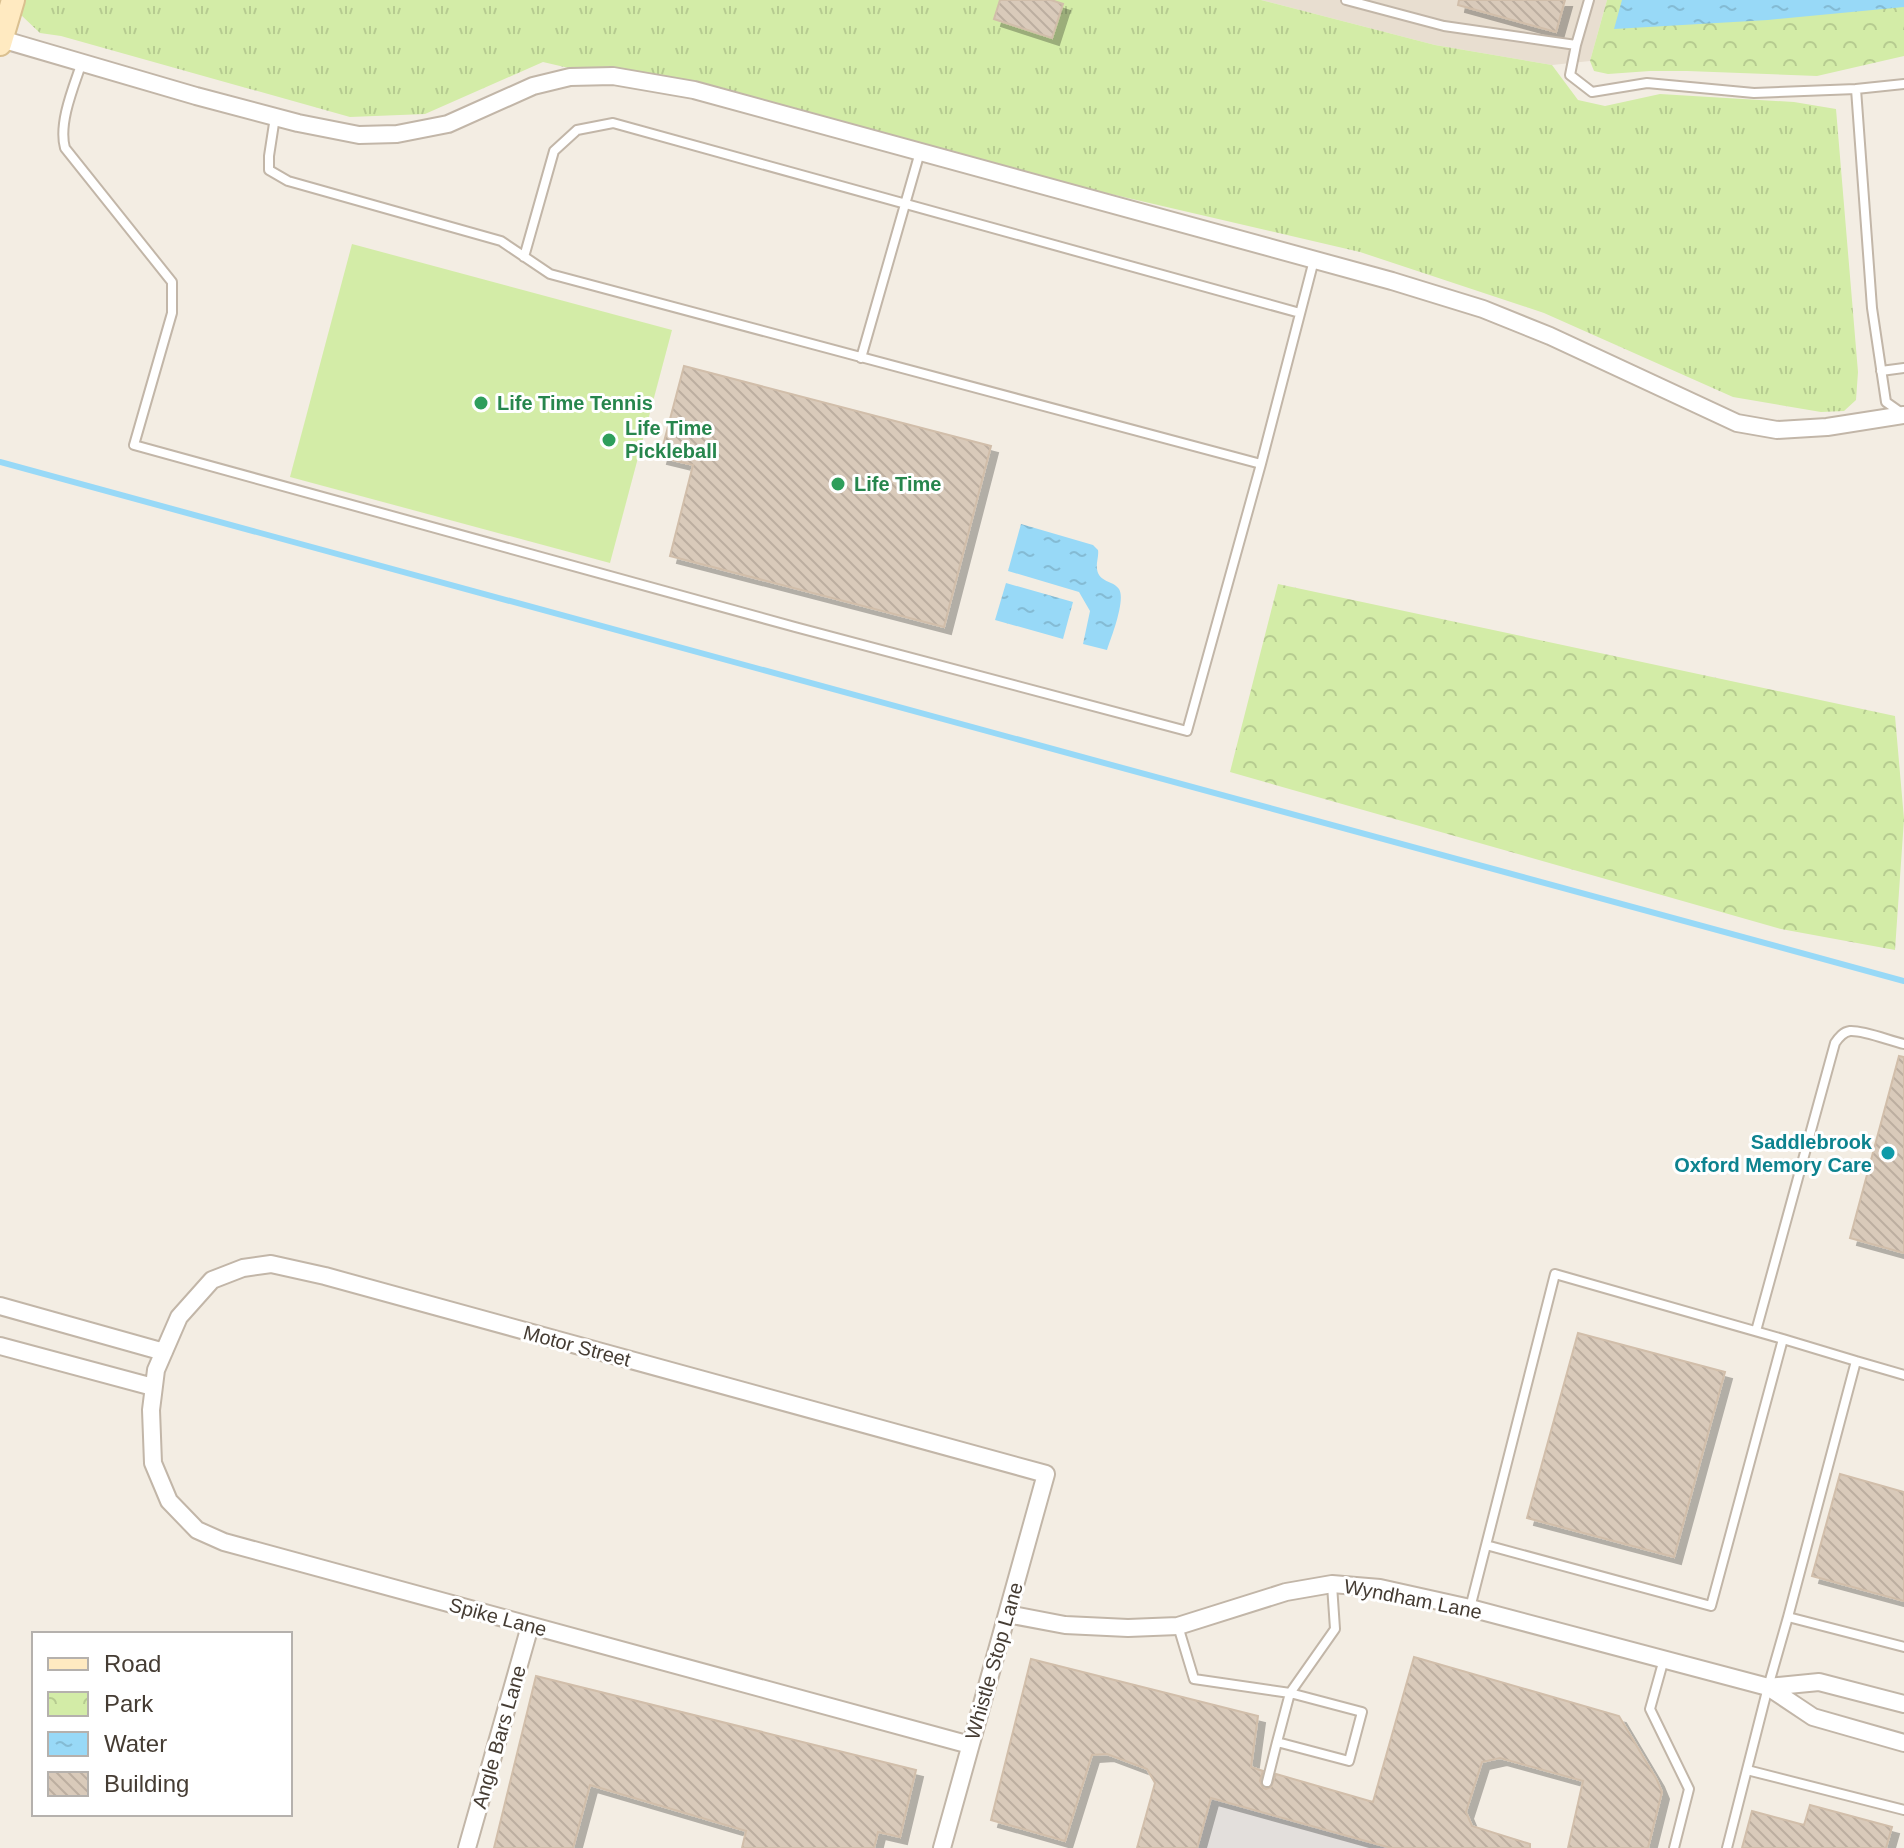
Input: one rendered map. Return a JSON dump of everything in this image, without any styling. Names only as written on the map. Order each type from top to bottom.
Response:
[{"type":"main road","points":[[1,41],[13,0]]},
{"type":"street","points":[[1,41],[275,117],[359,135],[397,134],[448,124],[533,86],[570,77],[613,76],[694,90],[1392,281],[1483,309],[1550,336],[1737,423],[1777,430],[1827,427],[1904,415]]},
{"type":"street","name":"Motor Street","points":[[154,1379],[179,1317],[212,1280],[243,1268],[271,1264],[325,1276],[1046,1474]]},
{"type":"street","points":[[0,1306],[164,1352]]},
{"type":"street","points":[[0,1346],[154,1379]]},
{"type":"street","name":"Spike Lane","points":[[154,1379],[151,1410],[153,1463],[169,1501],[197,1530],[224,1542],[970,1745]]},
{"type":"street","name":"Whistle Stop Lane","points":[[942,1848],[1046,1474]]},
{"type":"street","name":"Wyndham Lane","points":[[1007,1614],[1065,1625],[1128,1628],[1178,1626],[1286,1592],[1332,1584],[1380,1588],[1470,1608],[1768,1687],[1813,1717],[1904,1743]]},
{"type":"street","name":"Angle Bars Lane","points":[[467,1848],[530,1626]]},
{"type":"street","name":"Wyndham Lane","points":[[1768,1687],[1819,1682],[1904,1704]]},
{"type":"lane","points":[[1346,0],[1444,26],[1576,45]]},
{"type":"lane","points":[[1589,0],[1570,75],[1592,92],[1647,83],[1754,93],[1904,84]]},
{"type":"lane","points":[[82,62],[64,123],[65,148],[172,282],[172,313],[134,445],[1187,731],[1314,260]]},
{"type":"lane","points":[[1856,89],[1872,308],[1881,371],[1886,402],[1904,415]]},
{"type":"lane","points":[[275,117],[269,170],[288,181],[501,241],[550,274],[1261,464]]},
{"type":"lane","points":[[524,257],[554,151],[577,130],[613,123],[1300,313]]},
{"type":"lane","points":[[861,358],[920,152]]},
{"type":"lane","points":[[1881,371],[1904,368]]},
{"type":"lane","points":[[1756,1331],[1835,1043],[1849,1031],[1904,1044]]},
{"type":"lane","points":[[1470,1608],[1555,1274],[1904,1375]]},
{"type":"lane","points":[[1486,1545],[1711,1606],[1783,1339]]},
{"type":"lane","points":[[1727,1848],[1856,1361]]},
{"type":"lane","points":[[1267,1782],[1290,1693],[1335,1629],[1332,1584]]},
{"type":"lane","points":[[1788,1617],[1904,1647]]},
{"type":"lane","points":[[1178,1626],[1194,1679],[1290,1693],[1362,1712],[1349,1761],[1277,1742]]},
{"type":"lane","points":[[1664,1659],[1650,1709],[1689,1789],[1674,1848]]},
{"type":"lane","points":[[1747,1770],[1904,1810]]},
{"type":"shaded area","points":[[1261,0],[1607,0],[1590,61],[1552,65],[1435,45]]},
{"type":"shaded area","points":[[1211,1798],[1391,1848],[1197,1848]]},
{"type":"green space","points":[[25,0],[1261,0],[1435,45],[1552,65],[1578,100],[1605,106],[1660,94],[1794,102],[1836,109],[1858,372],[1856,400],[1844,411],[1821,412],[1733,397],[1544,313],[1360,252],[543,62],[425,114],[350,117],[61,36],[40,33],[21,15]]},
{"type":"green space","points":[[1607,0],[1904,0],[1904,56],[1817,76],[1687,71],[1608,74],[1594,71],[1590,61]]},
{"type":"green space","name":"Life Time Tennis","points":[[352,244],[672,330],[610,563],[290,477]]},
{"type":"green space","points":[[1278,584],[1895,716],[1904,819],[1895,950],[1781,929],[1230,772]]},
{"type":"water","points":[[1622,0],[1904,0],[1904,7],[1768,20],[1614,29]]},
{"type":"water","points":[[1021,524],[1093,545],[1098,550],[1098,574],[1116,586],[1121,594],[1107,650],[1083,644],[1090,611],[1079,592],[1008,571]]},
{"type":"water","points":[[1006,583],[1073,602],[1063,639],[995,620]]},
{"type":"building","points":[[1000,0],[1051,0],[1063,4],[1052,38],[994,19]]},
{"type":"building","points":[[1459,0],[1565,0],[1556,32],[1458,5]]},
{"type":"building","points":[[684,366],[991,446],[944,627],[670,556],[693,465],[660,457]]},
{"type":"building","name":"Saddlebrook Oxford Memory Care","points":[[1899,1056],[1904,1057],[1904,1253],[1850,1238]]},
{"type":"building","points":[[1578,1333],[1725,1372],[1674,1557],[1527,1518]]},
{"type":"building","points":[[1840,1474],[1904,1492],[1904,1601],[1812,1576]]},
{"type":"building","points":[[1414,1657],[1619,1716],[1662,1792],[1648,1848],[1568,1848],[1583,1781],[1500,1758],[1482,1762],[1466,1812],[1472,1826],[1530,1844],[1530,1848],[1391,1848],[1211,1798],[1197,1848],[1137,1848],[1155,1783],[1147,1769],[1107,1754],[1092,1755],[1065,1841],[991,1820],[1031,1659],[1258,1716],[1251,1767],[1263,1771],[1260,1781],[1263,1788],[1271,1787],[1276,1774],[1373,1802]]},
{"type":"building","points":[[536,1676],[916,1770],[900,1837],[878,1832],[874,1848],[742,1848],[746,1831],[590,1785],[573,1848],[494,1848]]},
{"type":"building","points":[[1810,1805],[1892,1827],[1886,1848],[1742,1848],[1752,1811],[1804,1825]]},
{"type":"waterway","points":[[0,462],[1904,981]]},
{"type":"place","name":"Life Time Tennis","points":[[481,403]]},
{"type":"place","name":"Life Time Pickleball","points":[[609,440]]},
{"type":"place","name":"Life Time","points":[[838,484]]},
{"type":"place","name":"Saddlebrook Oxford Memory Care","points":[[1888,1153]]}]
